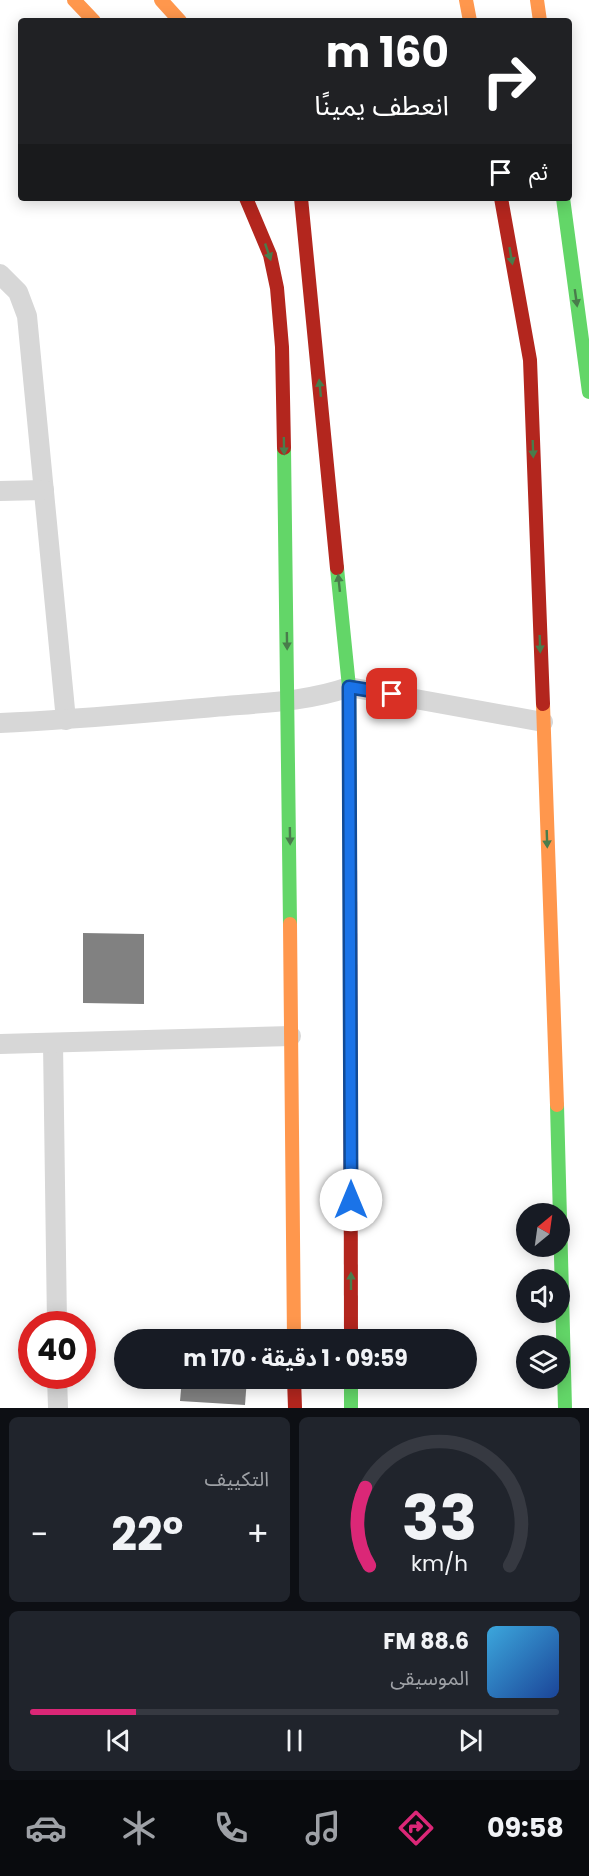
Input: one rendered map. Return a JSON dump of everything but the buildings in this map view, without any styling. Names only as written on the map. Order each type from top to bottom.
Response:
[{"type":"main road","points":[[74,0],[91,18]]},
{"type":"main road","points":[[160,0],[177,18]]},
{"type":"main road","points":[[466,0],[469,18]]},
{"type":"main road","points":[[537,1],[540,18]]},
{"type":"main road","points":[[247,201],[270,255],[277,288],[282,347],[294,1329]]},
{"type":"main road","points":[[301,201],[349,687],[351,1329]]},
{"type":"main road","points":[[502,201],[530,360],[559,1152],[565,1408]]},
{"type":"main road","points":[[563,201],[589,392]]},
{"type":"main road","points":[[294,1389],[295,1408]]},
{"type":"main road","points":[[351,1389],[351,1408]]},
{"type":"street","points":[[0,274],[18,292],[27,316],[66,720]]},
{"type":"street","points":[[0,491],[44,490]]},
{"type":"street","points":[[0,723],[66,720],[288,700],[333,693],[349,687],[543,722]]},
{"type":"street","points":[[0,1044],[291,1036]]},
{"type":"street","points":[[53,1042],[57,1311]]},
{"type":"street","points":[[57,1389],[58,1408]]},
{"type":"traffic: fast","points":[[563,201],[589,392]]},
{"type":"traffic: fast","points":[[284,448],[290,924]]},
{"type":"traffic: fast","points":[[337,568],[349,687],[350,855]]},
{"type":"traffic: fast","points":[[557,1105],[565,1408]]},
{"type":"traffic: fast","points":[[351,1389],[351,1408]]},
{"type":"traffic: slow","points":[[74,0],[91,18]]},
{"type":"traffic: slow","points":[[161,0],[177,18]]},
{"type":"traffic: slow","points":[[466,0],[469,18]]},
{"type":"traffic: slow","points":[[537,0],[540,18]]},
{"type":"traffic: slow","points":[[543,704],[557,1105]]},
{"type":"traffic: slow","points":[[290,924],[294,1329]]},
{"type":"traffic: jam","points":[[247,201],[270,255],[277,288],[282,347],[284,448]]},
{"type":"traffic: jam","points":[[301,201],[337,568]]},
{"type":"traffic: jam","points":[[502,201],[530,360],[543,704]]},
{"type":"traffic: jam","points":[[350,855],[351,1329]]},
{"type":"traffic: jam","points":[[294,1389],[295,1408]]},
{"type":"route","points":[[351,1200],[349,687],[392,694]]}]
